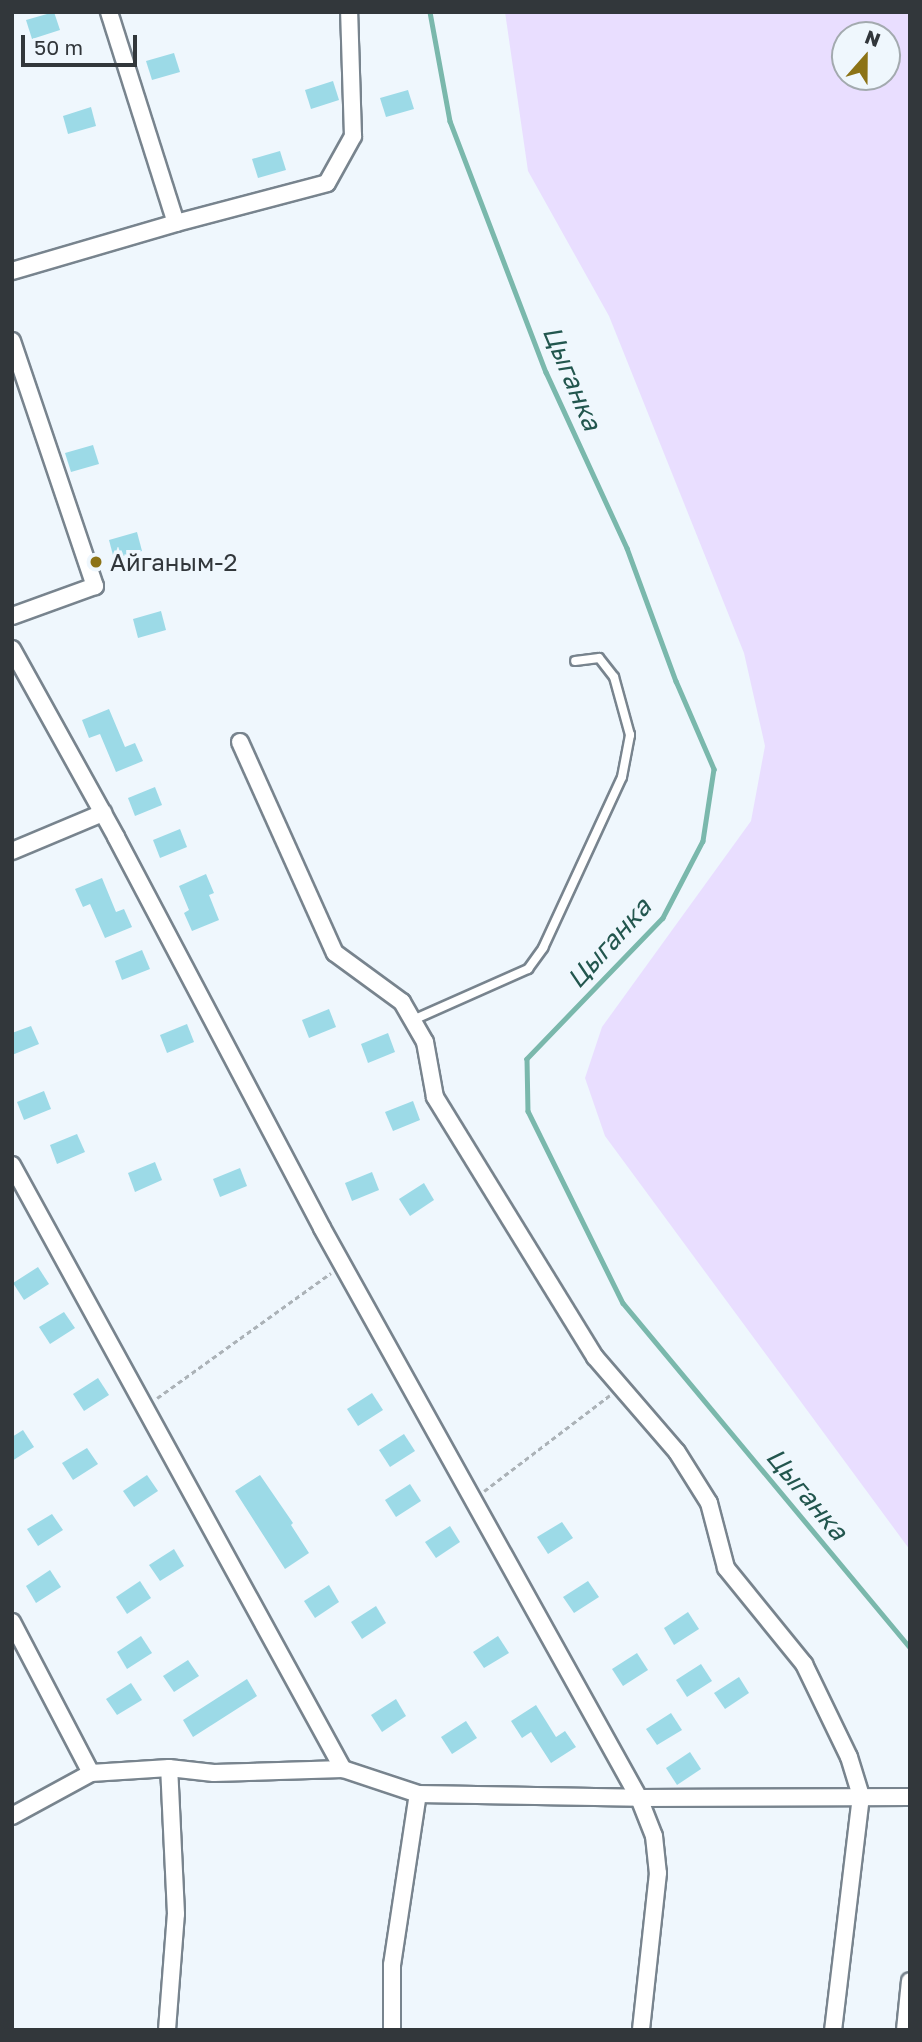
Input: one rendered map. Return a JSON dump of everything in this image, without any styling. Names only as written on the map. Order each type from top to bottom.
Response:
[{"type":"street","points":[[109,12],[176,223]]},
{"type":"street","points":[[12,271],[176,223],[327,183],[353,136],[349,12]]},
{"type":"street","points":[[12,341],[95,586],[12,617]]},
{"type":"street","points":[[12,649],[103,813],[343,1265],[639,1798],[654,1836],[658,1873],[641,2030]]},
{"type":"street","points":[[240,742],[335,953],[402,1002],[425,1042],[435,1097],[595,1357],[677,1452],[709,1503],[726,1568],[804,1664],[849,1757],[861,1796],[833,2030]]},
{"type":"street","points":[[12,851],[103,813]]},
{"type":"street","points":[[12,1165],[343,1769]]},
{"type":"street","points":[[12,1622],[91,1773]]},
{"type":"street","points":[[12,1816],[91,1773],[169,1768],[214,1773],[343,1769],[418,1794],[639,1798],[910,1797]]},
{"type":"street","points":[[167,2030],[176,1913],[169,1768]]},
{"type":"street","points":[[392,2030],[392,1965],[418,1794]]},
{"type":"street","points":[[905,2030],[910,1981]]},
{"type":"lane","points":[[413,1020],[528,969],[543,948],[622,777],[629,735],[614,677],[599,658],[575,661]]},
{"type":"path","points":[[143,1408],[343,1265]]},
{"type":"path","points":[[473,1499],[621,1387]]},
{"type":"shaded area","points":[[505,12],[910,12],[910,1550],[605,1136],[585,1078],[602,1027],[751,821],[765,746],[744,653],[609,316],[528,171]]},
{"type":"building","points":[[54,12],[60,30],[32,39],[26,20]]},
{"type":"building","points":[[174,53],[180,72],[152,80],[146,61]]},
{"type":"building","points":[[333,81],[339,100],[311,109],[305,90]]},
{"type":"building","points":[[408,90],[414,109],[386,117],[380,98]]},
{"type":"building","points":[[91,107],[96,126],[68,134],[63,116]]},
{"type":"building","points":[[280,151],[286,170],[258,178],[252,159]]},
{"type":"building","points":[[93,445],[99,464],[71,472],[65,453]]},
{"type":"building","points":[[137,532],[142,551],[114,559],[109,540]]},
{"type":"building","points":[[161,611],[166,630],[138,638],[133,619]]},
{"type":"building","points":[[109,709],[125,747],[135,743],[143,761],[116,772],[100,734],[89,738],[82,720]]},
{"type":"building","points":[[155,787],[162,805],[135,816],[128,798]]},
{"type":"building","points":[[180,829],[187,847],[160,858],[153,840]]},
{"type":"building","points":[[206,874],[214,893],[209,895],[219,920],[192,931],[184,913],[189,910],[179,886]]},
{"type":"building","points":[[102,878],[116,912],[124,909],[132,927],[105,938],[90,904],[83,907],[75,889]]},
{"type":"building","points":[[142,950],[150,969],[122,980],[115,961]]},
{"type":"building","points":[[329,1009],[336,1027],[309,1038],[302,1020]]},
{"type":"building","points":[[187,1024],[194,1042],[167,1053],[160,1035]]},
{"type":"building","points":[[31,1026],[39,1044],[12,1055],[12,1033]]},
{"type":"building","points":[[388,1033],[395,1052],[368,1063],[361,1044]]},
{"type":"building","points":[[44,1091],[51,1109],[24,1120],[17,1102]]},
{"type":"building","points":[[413,1101],[420,1120],[393,1131],[385,1112]]},
{"type":"building","points":[[77,1134],[85,1152],[57,1164],[50,1145]]},
{"type":"building","points":[[155,1162],[162,1180],[135,1192],[128,1173]]},
{"type":"building","points":[[240,1168],[247,1186],[220,1197],[213,1179]]},
{"type":"building","points":[[372,1172],[379,1190],[352,1201],[345,1183]]},
{"type":"building","points":[[424,1183],[434,1200],[410,1216],[399,1199]]},
{"type":"building","points":[[38,1267],[49,1284],[24,1300],[13,1283]]},
{"type":"building","points":[[64,1312],[75,1328],[50,1344],[39,1327]]},
{"type":"building","points":[[98,1378],[109,1395],[84,1411],[73,1394]]},
{"type":"building","points":[[372,1393],[383,1410],[358,1426],[347,1409]]},
{"type":"building","points":[[23,1430],[34,1447],[12,1461],[12,1437]]},
{"type":"building","points":[[404,1434],[415,1451],[390,1467],[379,1450]]},
{"type":"building","points":[[87,1448],[98,1464],[73,1480],[62,1463]]},
{"type":"building","points":[[147,1475],[158,1491],[134,1507],[123,1491]]},
{"type":"building","points":[[260,1475],[293,1523],[291,1525],[309,1553],[285,1569],[235,1491]]},
{"type":"building","points":[[410,1484],[421,1501],[396,1517],[385,1500]]},
{"type":"building","points":[[52,1514],[63,1530],[38,1546],[27,1529]]},
{"type":"building","points":[[562,1522],[573,1538],[548,1554],[537,1537]]},
{"type":"building","points":[[450,1526],[460,1542],[436,1558],[425,1542]]},
{"type":"building","points":[[174,1549],[184,1566],[160,1581],[149,1565]]},
{"type":"building","points":[[50,1570],[61,1587],[36,1603],[26,1586]]},
{"type":"building","points":[[140,1581],[151,1598],[127,1614],[116,1597]]},
{"type":"building","points":[[588,1581],[599,1597],[574,1613],[563,1597]]},
{"type":"building","points":[[329,1585],[339,1602],[315,1618],[304,1601]]},
{"type":"building","points":[[376,1606],[386,1623],[362,1639],[351,1622]]},
{"type":"building","points":[[688,1612],[699,1629],[674,1645],[664,1628]]},
{"type":"building","points":[[141,1636],[152,1653],[127,1669],[117,1652]]},
{"type":"building","points":[[498,1636],[509,1653],[484,1668],[473,1652]]},
{"type":"building","points":[[637,1653],[648,1670],[623,1686],[612,1669]]},
{"type":"building","points":[[188,1660],[199,1676],[174,1692],[163,1676]]},
{"type":"building","points":[[701,1664],[712,1681],[687,1697],[676,1680]]},
{"type":"building","points":[[739,1677],[749,1693],[725,1709],[714,1693]]},
{"type":"building","points":[[247,1679],[257,1696],[193,1737],[183,1720]]},
{"type":"building","points":[[131,1683],[142,1700],[117,1715],[106,1699]]},
{"type":"building","points":[[396,1699],[406,1716],[382,1732],[371,1715]]},
{"type":"building","points":[[536,1705],[556,1737],[565,1731],[576,1747],[551,1763],[531,1732],[522,1738],[511,1721]]},
{"type":"building","points":[[671,1713],[682,1730],[657,1745],[646,1729]]},
{"type":"building","points":[[466,1721],[477,1738],[452,1754],[441,1737]]},
{"type":"building","points":[[690,1752],[701,1769],[677,1785],[666,1768]]},
{"type":"waterway","name":"Цыганка","points":[[430,12],[450,121],[546,372],[627,548],[676,681],[714,769],[703,841],[663,918],[527,1059],[528,1111],[623,1303],[910,1648]]},
{"type":"place","name":"Айганым-2","points":[[96,562]]}]
